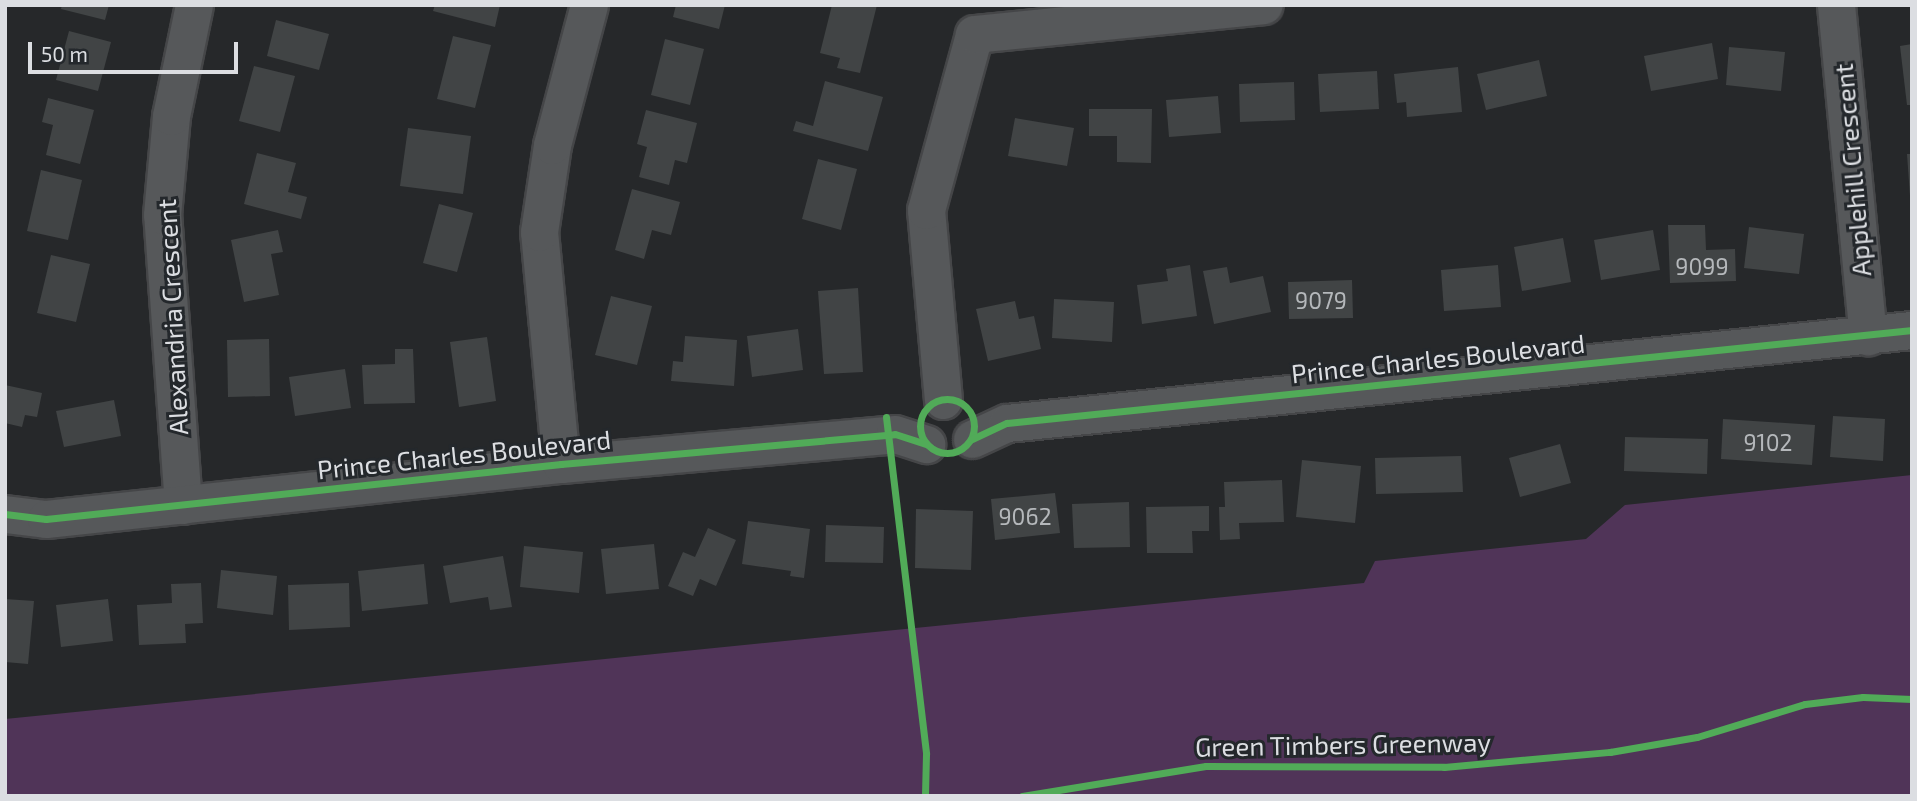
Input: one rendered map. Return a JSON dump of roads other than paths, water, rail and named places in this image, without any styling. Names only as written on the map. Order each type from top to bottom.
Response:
[{"type":"street","name":"Alexandria Crescent","points":[[183,505],[162,215],[171,116],[194,5]]},
{"type":"street","points":[[561,464],[539,232],[552,145],[589,5]]},
{"type":"street","points":[[938,424],[926,209],[974,34],[1264,5]]},
{"type":"street","name":"Applehill Crescent","points":[[1836,5],[1868,336]]},
{"type":"street","name":"Prince Charles Boulevard","points":[[5,514],[46,519],[938,424],[1007,423],[1912,330]]}]
